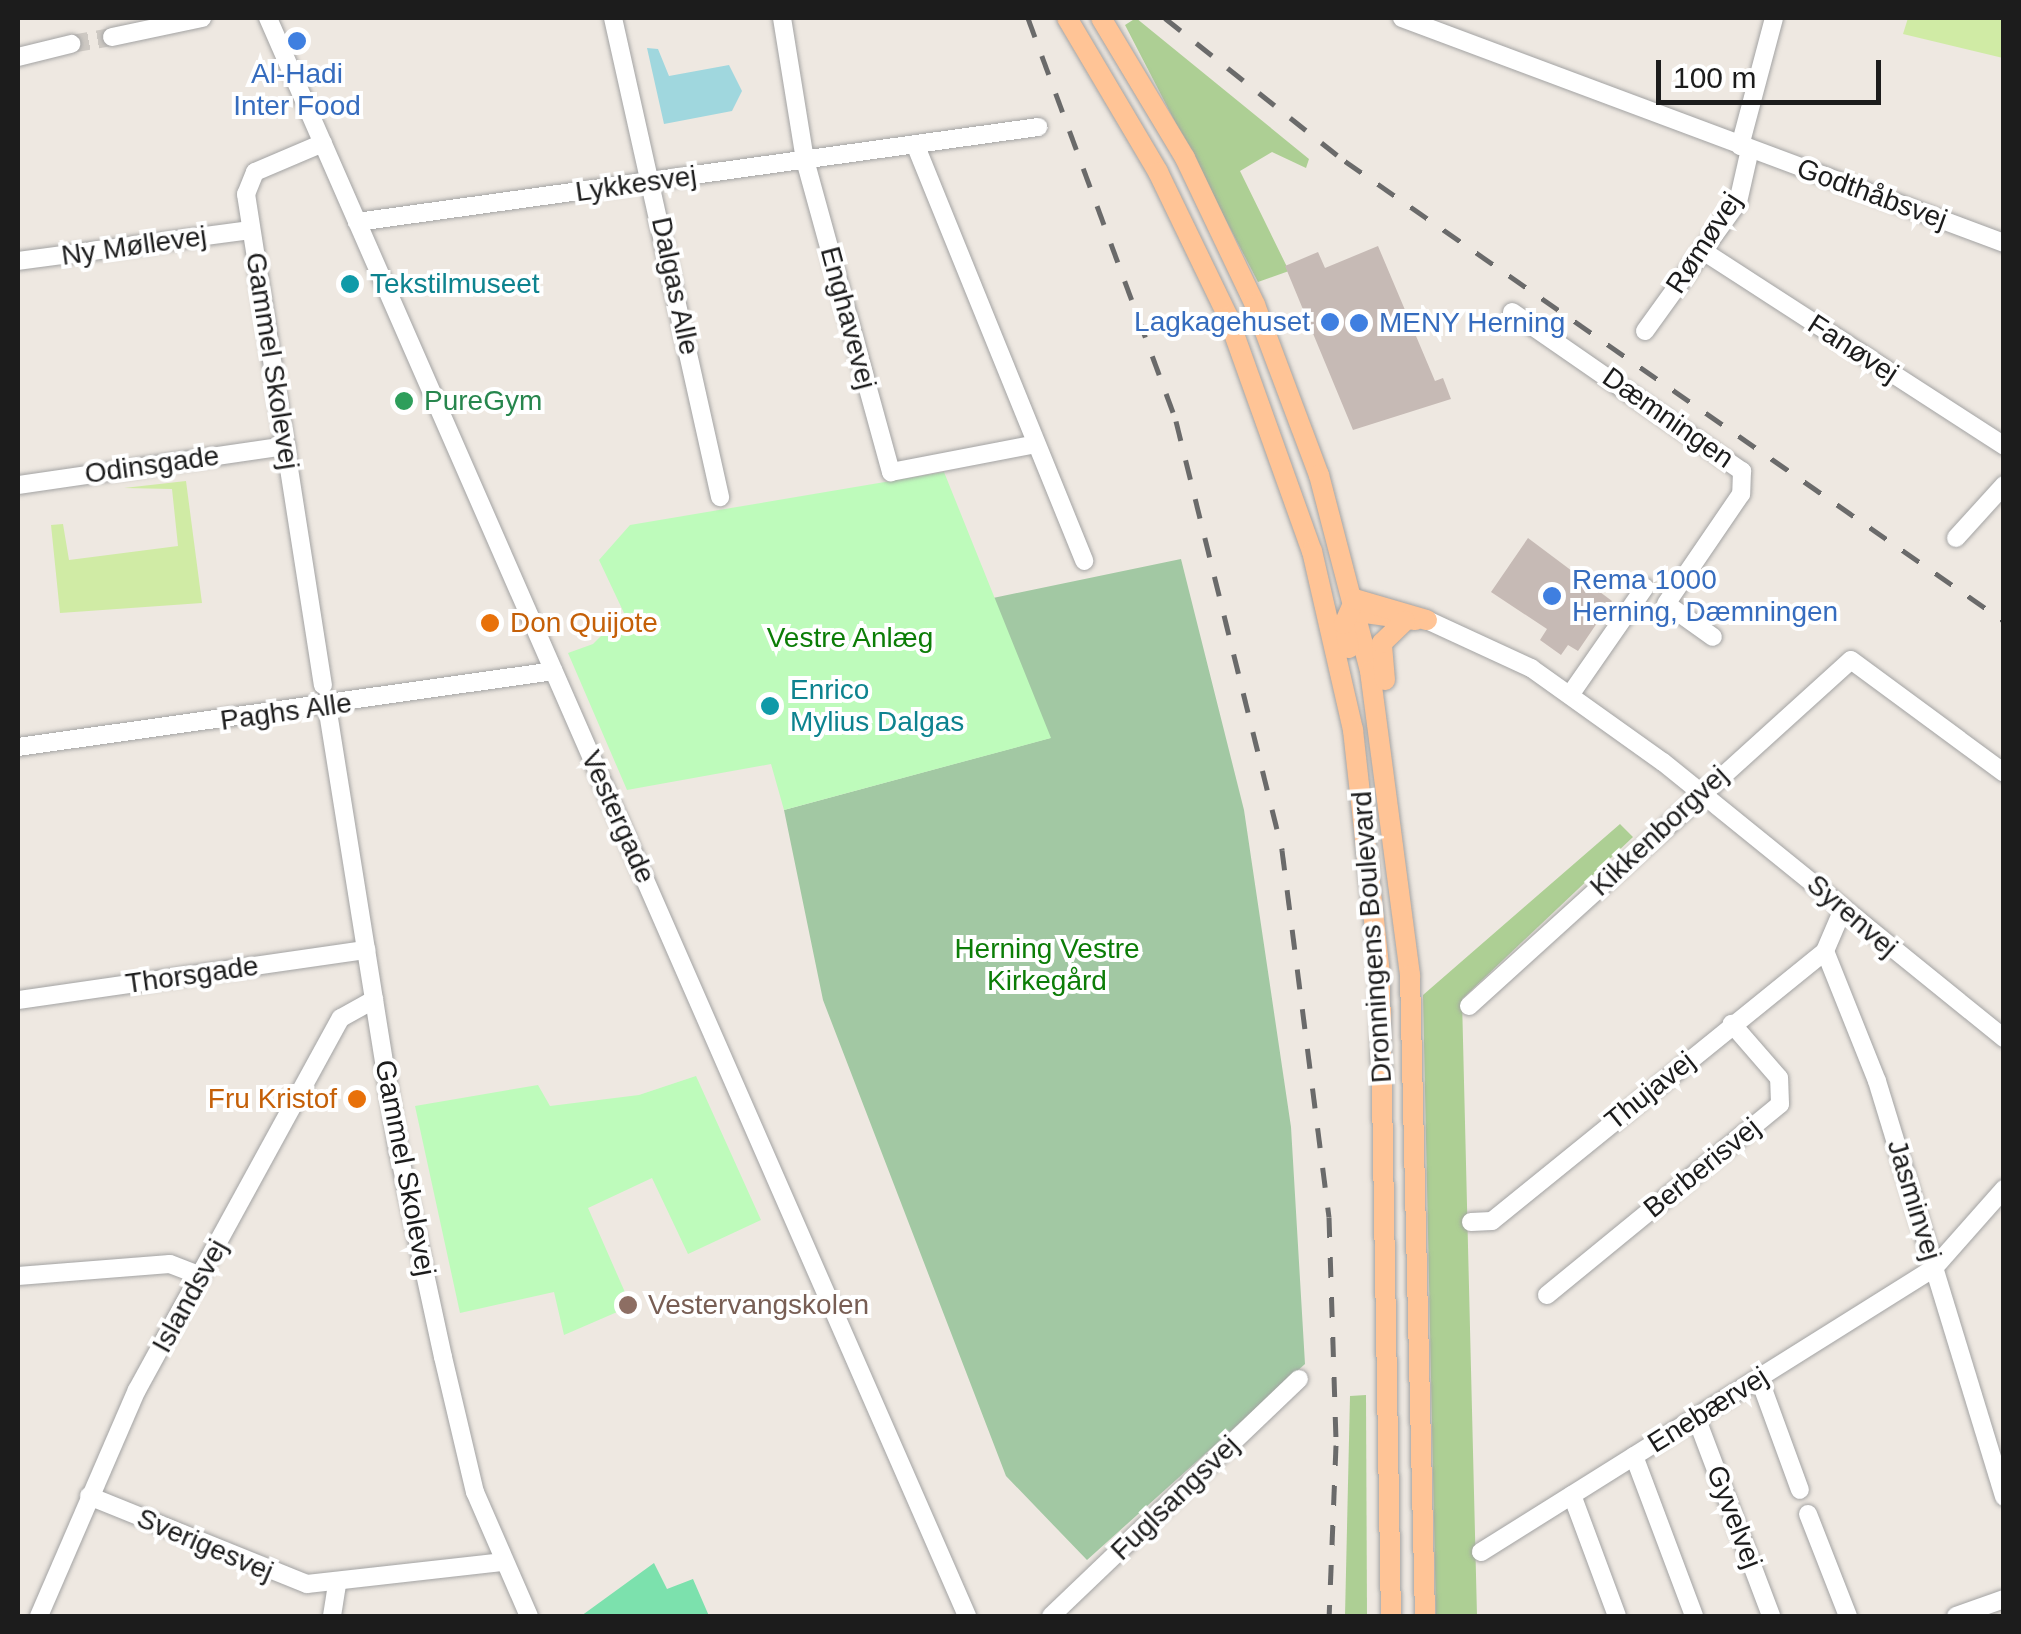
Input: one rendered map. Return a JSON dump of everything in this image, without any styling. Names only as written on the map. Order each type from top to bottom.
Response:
[{"type":"main road","name":"Dronningens Boulevard","points":[[1066,18],[1110,89],[1196,246],[1290,486],[1353,730],[1374,884],[1392,1616]]},
{"type":"main road","name":"Dronningens Boulevard","points":[[1101,18],[1185,158],[1255,304],[1353,608],[1382,730],[1411,993],[1425,1616]]},
{"type":"main road","points":[[1290,486],[1310,512],[1353,608],[1378,823],[1374,884]]},
{"type":"main road","points":[[1353,608],[1427,620]]},
{"type":"main road","points":[[1353,608],[1405,621],[1427,620]]},
{"type":"main road","points":[[1382,730],[1390,707],[1382,643],[1405,621]]},
{"type":"street","points":[[112,36],[202,18]]},
{"type":"street","name":"Vestergade","points":[[268,18],[966,1616]]},
{"type":"street","name":"Dalgas Alle","points":[[612,18],[720,497]]},
{"type":"street","name":"Enghavevej","points":[[782,18],[805,160],[891,472],[1036,444]]},
{"type":"street","name":"Godthåbsvej","points":[[1402,18],[2004,243]]},
{"type":"street","points":[[1745,148],[1774,18]]},
{"type":"street","points":[[18,57],[71,44]]},
{"type":"street","name":"Lykkesvej","points":[[357,222],[1038,128]]},
{"type":"street","name":"Gammel Skolevej","points":[[322,143],[248,180],[252,230],[323,685]]},
{"type":"street","points":[[914,144],[1084,560]]},
{"type":"street","name":"Rømøvej","points":[[1645,331],[1738,202],[1745,148]]},
{"type":"street","name":"Ny Møllevej","points":[[18,261],[252,230]]},
{"type":"street","name":"Fanøvej","points":[[1703,251],[2004,446]]},
{"type":"street","name":"Dæmningen","points":[[1512,312],[1742,471],[1742,494],[1667,604],[1713,637]]},
{"type":"street","name":"Odinsgade","points":[[18,485],[286,446]]},
{"type":"street","points":[[1956,538],[2004,484]]},
{"type":"street","points":[[1570,695],[1645,587]]},
{"type":"street","points":[[1427,620],[1570,695],[1702,792]]},
{"type":"street","name":"Kikkenborgvej","points":[[1469,1006],[1851,660],[2004,773]]},
{"type":"street","name":"Paghs Alle","points":[[18,747],[554,671]]},
{"type":"street","name":"Gammel Skolevej","points":[[326,706],[374,1000],[443,1357],[502,1562],[530,1616]]},
{"type":"street","name":"Syrenvej","points":[[1702,792],[2004,1038]]},
{"type":"street","points":[[1825,950],[1843,909]]},
{"type":"street","name":"Thorsgade","points":[[18,1000],[366,950]]},
{"type":"street","name":"Thujavej","points":[[1472,1222],[1492,1221],[1825,950]]},
{"type":"street","name":"Jasminvej","points":[[1825,950],[1867,1051],[2004,1497]]},
{"type":"street","name":"Islandsvej","points":[[39,1616],[89,1496],[341,1018],[374,1000]]},
{"type":"street","name":"Berberisvej","points":[[1547,1295],[1780,1104],[1779,1078],[1732,1024]]},
{"type":"street","name":"Enebærvej","points":[[1480,1552],[1934,1268],[2004,1189]]},
{"type":"street","points":[[18,1276],[170,1264],[202,1276]]},
{"type":"street","points":[[1760,1378],[1800,1490]]},
{"type":"street","name":"Fuglsangsvej","points":[[1051,1616],[1300,1380]]},
{"type":"street","name":"Gyvelvej","points":[[1696,1418],[1771,1616]]},
{"type":"street","points":[[1634,1456],[1694,1616]]},
{"type":"street","points":[[1572,1495],[1617,1616]]},
{"type":"street","name":"Sverigesvej","points":[[89,1496],[270,1575],[337,1584],[502,1562]]},
{"type":"street","points":[[1808,1514],[1848,1616]]},
{"type":"street","points":[[332,1616],[337,1584]]},
{"type":"street","points":[[1956,1616],[2004,1599]]},
{"type":"green space","points":[[1136,18],[1309,159],[1306,168],[1272,152],[1240,171],[1289,271],[1258,282],[1125,25]]},
{"type":"green space","points":[[1908,18],[2003,18],[2003,58],[1903,34]]},
{"type":"green space","name":"Vestre Anlæg","points":[[944,472],[1051,738],[784,810],[771,764],[627,790],[568,653],[593,644],[624,613],[599,560],[630,525]]},
{"type":"green space","points":[[186,481],[202,603],[60,613],[51,525],[63,524],[69,560],[178,546],[172,489],[124,488]]},
{"type":"green space","name":"Herning Vestre Kirkegård","points":[[1181,559],[1244,810],[1291,1127],[1305,1364],[1087,1560],[1006,1476],[823,1000],[784,810],[1050,738],[993,598]]},
{"type":"green space","points":[[1620,824],[1633,837],[1462,999],[1477,1616],[1436,1616],[1423,995]]},
{"type":"green space","points":[[696,1076],[761,1220],[688,1254],[652,1178],[588,1208],[631,1306],[564,1335],[554,1292],[460,1313],[415,1106],[538,1085],[550,1106],[639,1095]]},
{"type":"green space","points":[[1366,1395],[1367,1616],[1345,1616],[1350,1396]]},
{"type":"green space","points":[[654,1563],[667,1589],[693,1579],[709,1616],[581,1616]]},
{"type":"water","points":[[647,48],[658,49],[669,76],[729,65],[742,91],[732,111],[664,124]]},
{"type":"building","name":"MENY Herning","points":[[1378,246],[1435,381],[1443,378],[1451,399],[1353,430],[1285,266],[1318,252],[1325,268]]},
{"type":"building","name":"Rema 1000 Herning, Dæmningen","points":[[1528,538],[1612,601],[1578,651],[1568,645],[1561,655],[1540,640],[1547,629],[1491,592]]},
{"type":"tunnel","points":[[71,44],[112,37]]},
{"type":"railway","points":[[1028,18],[1176,421],[1282,850],[1329,1217],[1336,1445],[1329,1616]]},
{"type":"railway","points":[[1165,18],[1345,161],[2004,621]]},
{"type":"place","name":"Al-Hadi Inter Food","points":[[297,41]]},
{"type":"place","name":"Tekstilmuseet","points":[[350,284]]},
{"type":"place","name":"Lagkagehuset","points":[[1330,322]]},
{"type":"place","name":"MENY Herning","points":[[1359,323]]},
{"type":"place","name":"PureGym","points":[[404,401]]},
{"type":"place","name":"Rema 1000 Herning, Dæmningen","points":[[1552,596]]},
{"type":"place","name":"Don Quijote","points":[[490,623]]},
{"type":"place","name":"Enrico Mylius Dalgas","points":[[770,706]]},
{"type":"place","name":"Fru Kristof","points":[[357,1099]]},
{"type":"place","name":"Vestervangskolen","points":[[628,1305]]}]
